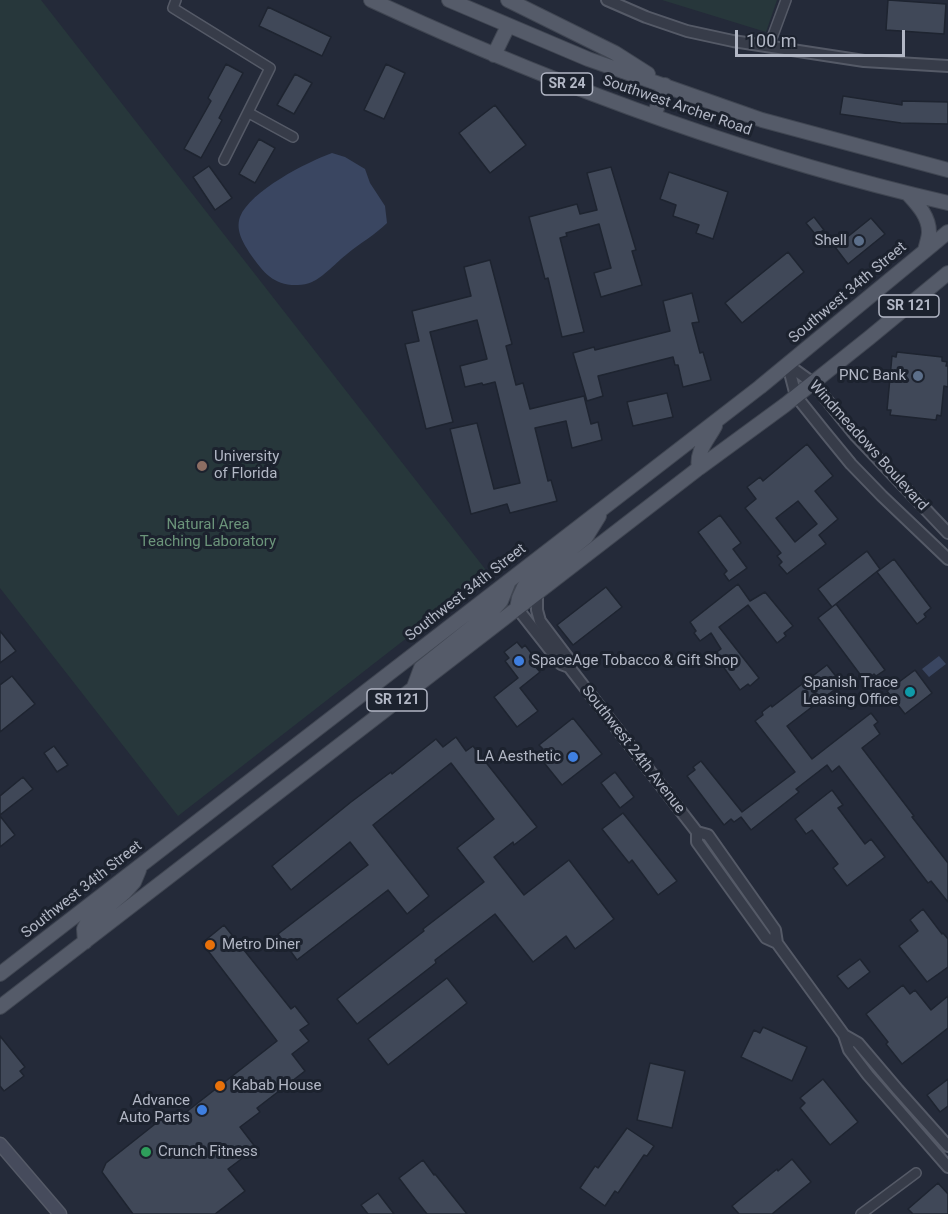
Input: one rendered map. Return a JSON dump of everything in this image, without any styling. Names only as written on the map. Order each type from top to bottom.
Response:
[{"type":"main road","name":"Southwest Archer Road","points":[[371,0],[495,55],[654,116],[769,155],[948,203]]},
{"type":"main road","name":"Southwest Archer Road","points":[[449,0],[588,59],[762,120],[948,170]]},
{"type":"main road","points":[[508,0],[615,53],[665,85],[654,116]]},
{"type":"main road","points":[[495,55],[508,26]]},
{"type":"main road","points":[[908,194],[922,209],[927,222],[929,233],[925,251]]},
{"type":"main road","name":"Southwest 34th Street","points":[[0,974],[788,365],[948,232]]},
{"type":"main road","name":"SR 121","points":[[0,1007],[699,468],[813,383],[948,273]]},
{"type":"main road","points":[[699,468],[700,450],[719,419]]},
{"type":"main road","points":[[517,608],[524,587],[586,537],[605,507]]},
{"type":"main road","points":[[413,688],[421,668],[491,612],[501,601],[509,581]]},
{"type":"main road","points":[[85,942],[86,924],[124,893],[134,882],[141,866]]},
{"type":"main road","points":[[0,1144],[60,1214]]},
{"type":"street","points":[[177,0],[173,8],[270,68],[224,160]]},
{"type":"street","points":[[606,0],[687,31],[733,41],[864,61],[948,66]]},
{"type":"street","points":[[769,46],[786,0]]},
{"type":"street","points":[[249,113],[293,136]]},
{"type":"street","name":"Windmeadows Boulevard","points":[[788,365],[813,383],[856,436],[948,533]]},
{"type":"street","name":"Windmeadows Boulevard","points":[[788,365],[796,396],[851,464],[948,559]]},
{"type":"street","points":[[922,534],[936,521]]},
{"type":"street","name":"Southwest 24th Avenue","points":[[537,593],[540,621],[568,658],[569,667],[697,832],[708,835],[775,930],[777,944],[844,1035],[849,1050],[948,1167]]},
{"type":"street","name":"Southwest 24th Avenue","points":[[517,608],[561,664],[569,667]]},
{"type":"street","name":"Southwest 24th Avenue","points":[[844,1035],[858,1042],[948,1146]]},
{"type":"street","points":[[861,1214],[916,1173]]},
{"type":"street","points":[[874,1204],[881,1214]]},
{"type":"green space","name":"Natural Area Teaching Laboratory","points":[[0,0],[41,0],[489,574],[178,816],[0,588]]},
{"type":"green space","points":[[662,0],[777,0],[766,32]]},
{"type":"water","points":[[332,153],[345,157],[365,169],[370,183],[385,206],[387,223],[316,280],[298,285],[276,281],[260,267],[251,255],[239,232],[240,217],[255,197],[267,188],[308,163]]},
{"type":"water","points":[[939,656],[946,664],[929,677],[922,669]]},
{"type":"building","points":[[888,0],[946,4],[944,34],[886,30]]},
{"type":"building","points":[[268,7],[331,37],[322,56],[259,26]]},
{"type":"building","points":[[226,64],[243,73],[219,118],[222,120],[201,158],[184,149],[211,101],[208,98]]},
{"type":"building","points":[[386,64],[405,73],[384,119],[364,110]]},
{"type":"building","points":[[295,74],[312,83],[294,114],[277,105]]},
{"type":"building","points":[[843,96],[902,105],[902,101],[948,102],[948,124],[901,123],[840,114]]},
{"type":"building","points":[[495,105],[526,145],[490,173],[459,133]]},
{"type":"building","points":[[259,139],[275,148],[255,183],[239,174]]},
{"type":"building","points":[[209,166],[232,198],[215,210],[193,177]]},
{"type":"building","points":[[611,167],[636,250],[632,251],[642,285],[601,297],[594,273],[611,268],[599,224],[566,233],[567,236],[560,238],[584,332],[562,337],[548,278],[545,279],[529,217],[577,204],[580,214],[597,210],[587,173]]},
{"type":"building","points":[[669,172],[728,192],[713,239],[696,233],[699,225],[673,216],[676,205],[660,199]]},
{"type":"building","points":[[814,217],[824,230],[816,235],[806,223]]},
{"type":"building","name":"Shell","points":[[871,218],[885,234],[848,264],[835,247]]},
{"type":"building","points":[[788,252],[804,272],[742,323],[725,303]]},
{"type":"building","points":[[490,260],[512,344],[506,346],[516,385],[523,383],[530,409],[584,396],[591,424],[598,422],[602,440],[572,448],[566,421],[535,428],[548,481],[551,480],[557,501],[510,513],[507,504],[471,514],[450,429],[477,423],[494,489],[520,483],[495,382],[465,387],[460,366],[487,359],[477,320],[430,332],[453,422],[426,429],[405,344],[419,341],[412,311],[471,296],[464,267]]},
{"type":"building","points":[[692,293],[699,322],[692,323],[700,353],[703,352],[711,380],[683,387],[678,365],[675,365],[673,357],[598,376],[603,396],[587,401],[573,353],[594,347],[595,350],[670,331],[663,301]]},
{"type":"building","name":"PNC Bank","points":[[897,352],[942,357],[942,361],[947,362],[948,387],[944,386],[941,416],[937,415],[936,420],[890,415],[891,410],[887,410],[892,356],[896,357]]},
{"type":"building","points":[[667,393],[673,417],[633,426],[627,402]]},
{"type":"building","points":[[807,444],[833,476],[815,491],[838,519],[819,535],[826,544],[787,574],[779,565],[782,562],[777,556],[781,553],[745,508],[756,499],[747,487],[760,477],[763,481]],"holes":[[[798,501],[817,524],[795,542],[776,518]]]},
{"type":"building","points":[[720,515],[741,543],[733,549],[747,568],[729,581],[724,574],[727,571],[698,532]]},
{"type":"building","points":[[867,551],[880,569],[832,607],[818,589]]},
{"type":"building","points":[[894,559],[931,608],[924,614],[926,617],[917,624],[877,572]]},
{"type":"building","points":[[738,584],[750,601],[765,592],[793,626],[777,643],[748,605],[719,627],[759,678],[750,686],[748,684],[740,690],[714,654],[721,649],[711,633],[700,641],[690,622]]},
{"type":"building","points":[[606,587],[622,607],[573,645],[557,625]]},
{"type":"building","points":[[836,604],[885,670],[876,676],[874,674],[865,681],[818,618]]},
{"type":"building","points":[[0,631],[16,651],[0,663]]},
{"type":"building","points":[[517,642],[522,648],[525,645],[538,662],[534,665],[540,672],[520,688],[538,711],[517,727],[494,697],[518,678],[505,661],[509,658],[504,652]]},
{"type":"building","points":[[827,665],[842,684],[787,726],[812,759],[871,713],[878,722],[874,725],[880,734],[862,748],[948,863],[948,902],[931,881],[928,883],[839,766],[832,772],[827,765],[796,789],[799,792],[751,830],[741,817],[734,822],[731,819],[724,825],[687,776],[701,761],[742,812],[795,772],[755,721],[771,705],[772,707]]},
{"type":"building","name":"Spanish Trace Leasing Office","points":[[915,670],[932,693],[905,714],[887,691]]},
{"type":"building","points":[[12,676],[35,704],[0,732],[0,685]]},
{"type":"building","points":[[573,718],[602,754],[562,785],[537,754],[543,749],[539,745]]},
{"type":"building","points":[[456,737],[466,751],[473,746],[537,827],[494,857],[524,895],[569,860],[614,919],[575,949],[566,936],[533,962],[495,914],[357,1024],[337,999],[484,882],[457,848],[494,819],[451,763],[373,825],[429,896],[407,914],[388,890],[297,960],[278,934],[368,865],[350,842],[291,890],[272,866],[351,802],[391,772],[392,774],[436,739],[443,747]]},
{"type":"building","points":[[54,746],[68,765],[57,772],[44,753]]},
{"type":"building","points":[[615,772],[634,797],[620,808],[601,783]]},
{"type":"building","points":[[23,777],[33,789],[0,815],[0,796]]},
{"type":"building","points":[[832,790],[843,805],[838,808],[865,844],[871,839],[885,857],[847,886],[833,868],[838,864],[812,830],[806,834],[795,819]]},
{"type":"building","points":[[623,813],[677,881],[658,895],[632,860],[629,863],[602,829]]},
{"type":"building","points":[[0,816],[15,835],[0,847]]},
{"type":"building","points":[[923,909],[948,939],[948,967],[927,982],[899,946],[918,931],[910,920]]},
{"type":"building","points":[[224,925],[291,1009],[295,1006],[309,1024],[300,1030],[309,1041],[292,1054],[305,1071],[257,1108],[260,1112],[240,1127],[256,1148],[228,1169],[245,1191],[215,1214],[133,1214],[102,1172],[106,1163],[169,1113],[185,1113],[277,1041],[202,943]]},
{"type":"building","points":[[860,959],[870,972],[848,989],[837,976]]},
{"type":"building","points":[[447,978],[467,1003],[388,1065],[368,1039]]},
{"type":"building","points":[[903,985],[910,994],[915,990],[931,1010],[948,996],[948,1028],[902,1064],[866,1014]]},
{"type":"building","points":[[763,1027],[807,1047],[792,1081],[741,1057],[754,1030],[760,1033]]},
{"type":"building","points":[[0,1036],[25,1067],[20,1071],[24,1076],[4,1091],[0,1086]]},
{"type":"building","points":[[650,1063],[685,1071],[672,1128],[637,1120]]},
{"type":"building","points":[[823,1079],[858,1122],[830,1145],[800,1108],[805,1103],[800,1098]]},
{"type":"building","points":[[948,1079],[948,1106],[940,1112],[927,1095]]},
{"type":"building","points":[[627,1128],[654,1146],[647,1156],[644,1155],[618,1193],[615,1191],[605,1206],[580,1188],[595,1166],[598,1168]]},
{"type":"building","points":[[792,1159],[811,1182],[772,1214],[739,1214],[732,1206]]},
{"type":"building","points":[[423,1160],[467,1214],[427,1214],[399,1178]]},
{"type":"building","points":[[938,1183],[948,1194],[948,1214],[913,1214],[908,1209]]},
{"type":"building","points":[[378,1193],[394,1214],[368,1214],[361,1205]]},
{"type":"place","name":"Shell","points":[[859,241]]},
{"type":"place","name":"PNC Bank","points":[[918,376]]},
{"type":"place","name":"University of Florida","points":[[202,466]]},
{"type":"place","name":"SpaceAge Tobacco & Gift Shop","points":[[519,661]]},
{"type":"place","name":"Spanish Trace Leasing Office","points":[[910,692]]},
{"type":"place","name":"LA Aesthetic","points":[[573,757]]},
{"type":"place","name":"Metro Diner","points":[[210,945]]},
{"type":"place","name":"Kabab House","points":[[220,1086]]},
{"type":"place","name":"Advance Auto Parts","points":[[202,1110]]},
{"type":"place","name":"Crunch Fitness","points":[[146,1152]]}]
